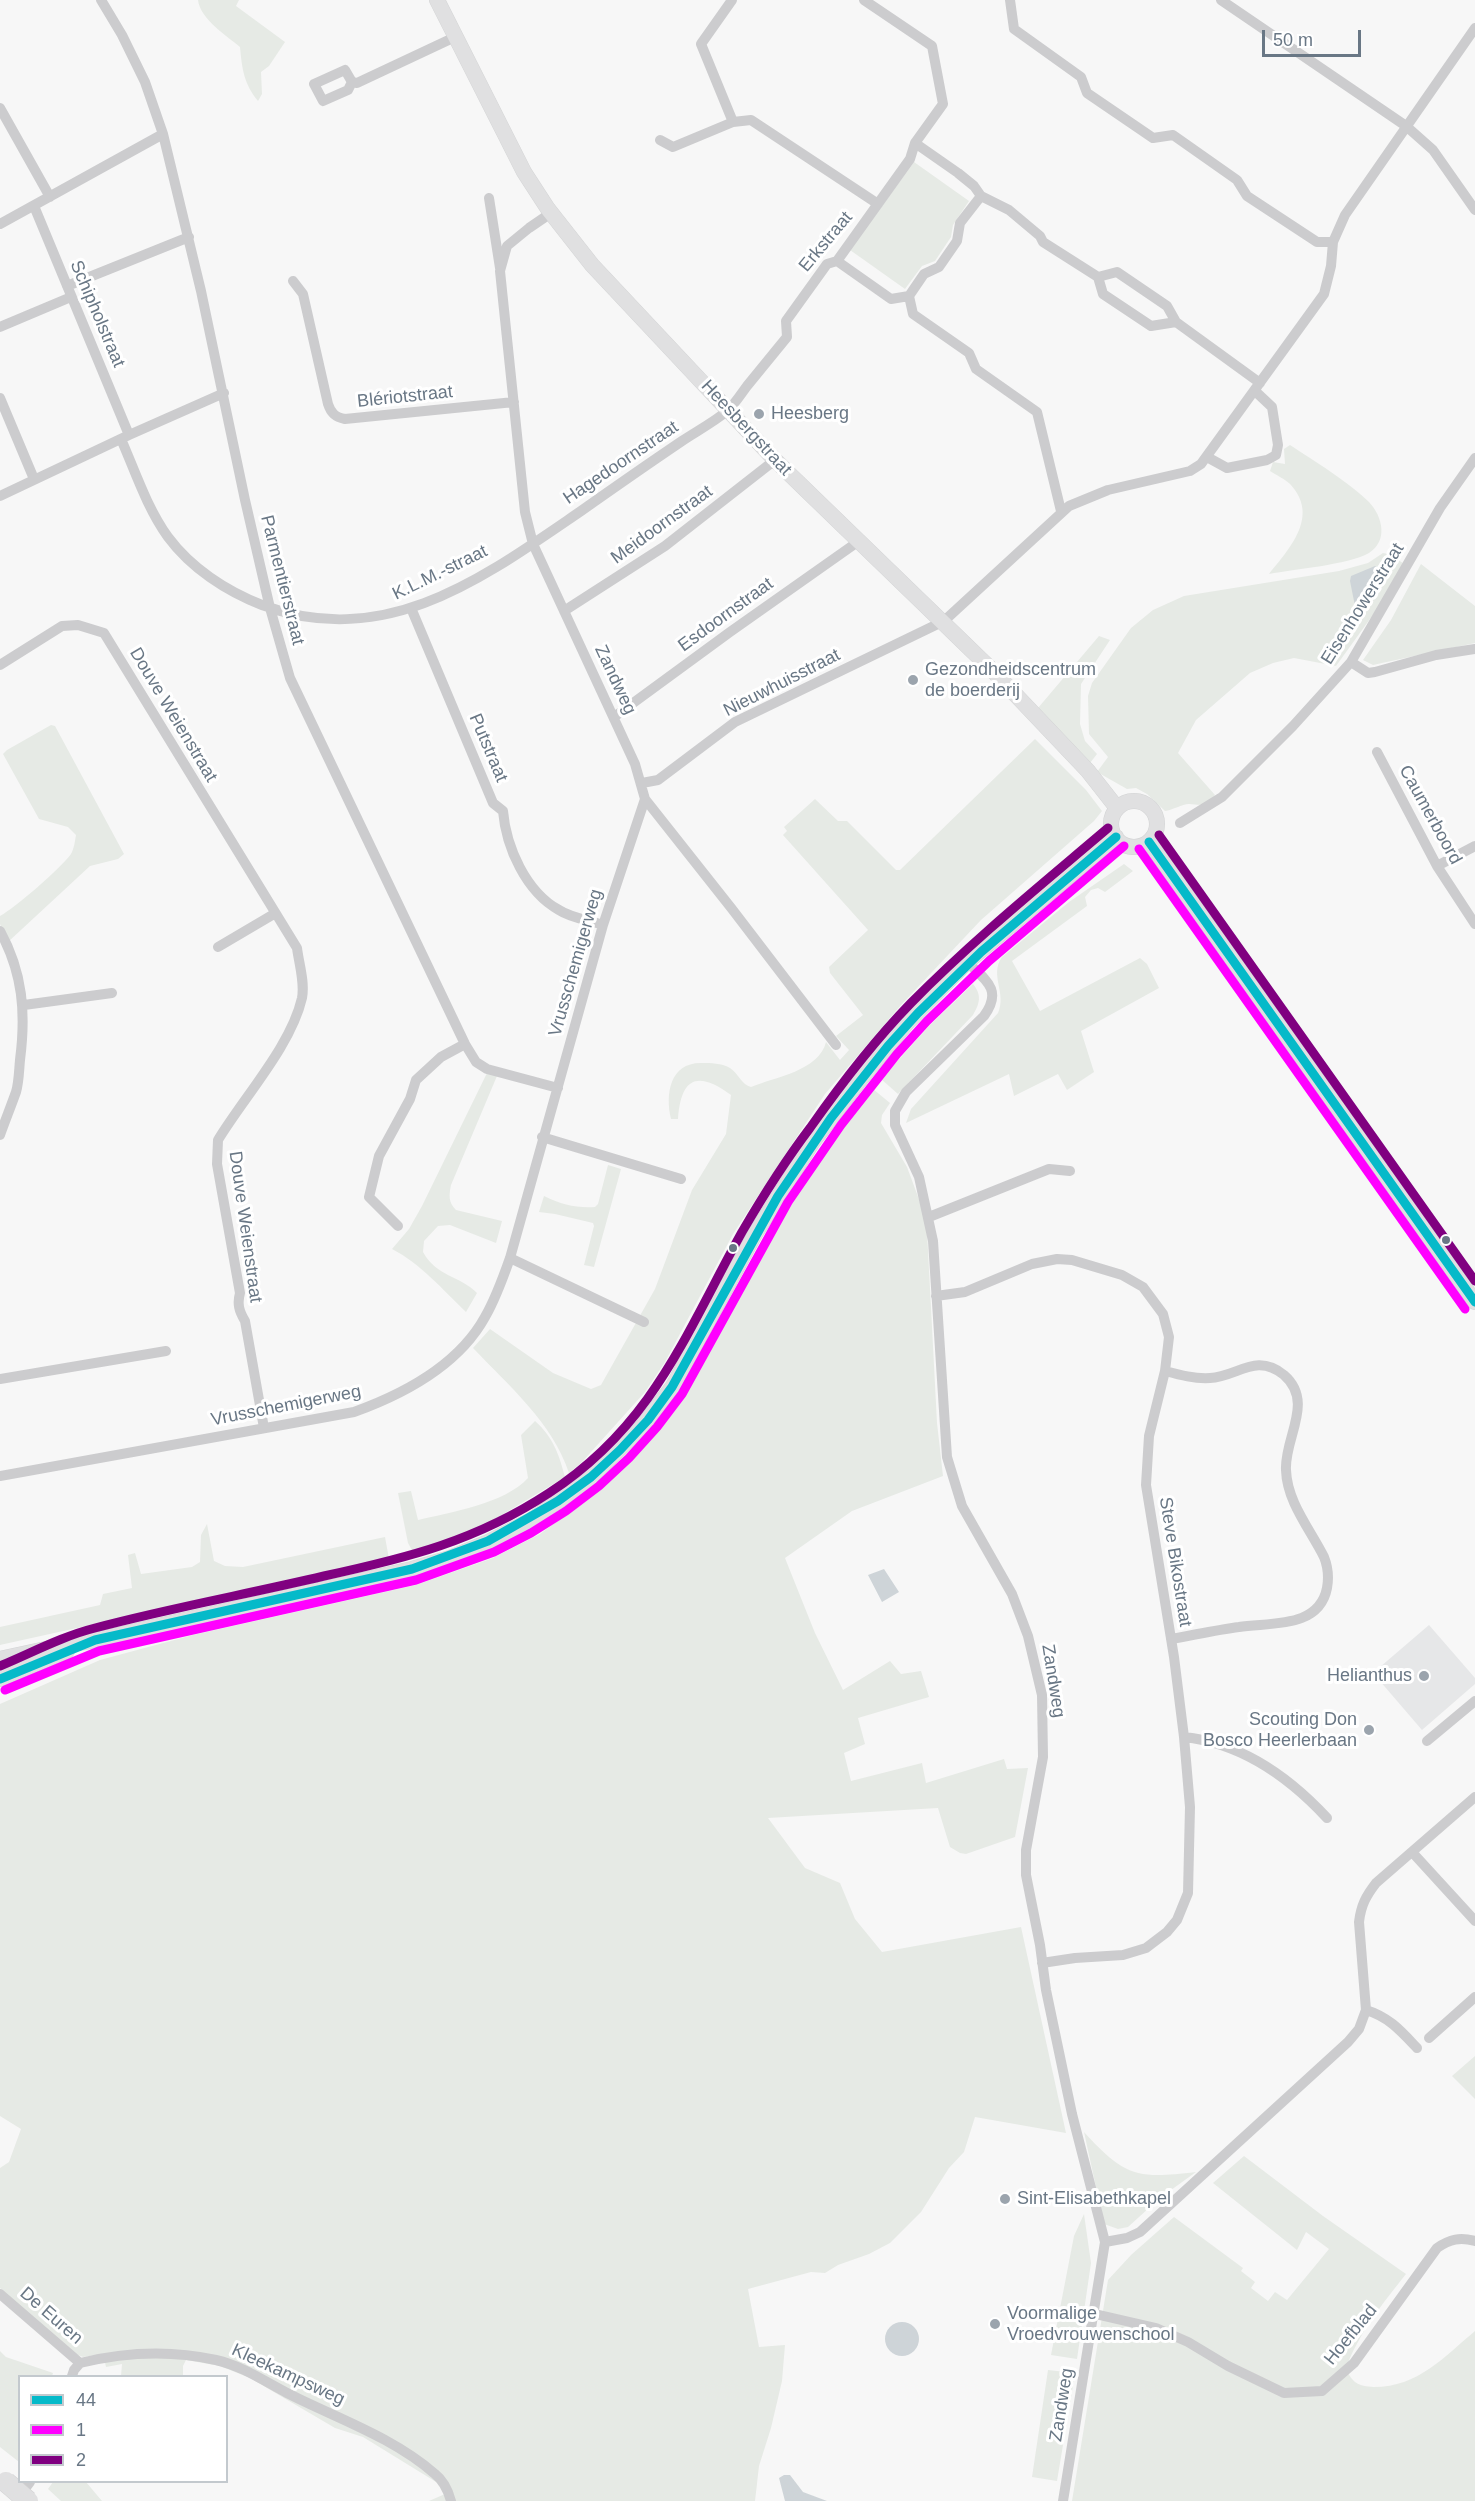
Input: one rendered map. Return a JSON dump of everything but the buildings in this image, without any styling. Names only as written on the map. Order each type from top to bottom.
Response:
[{"type":"highway","points":[[6,2482],[28,2501]]},
{"type":"street","name":"Parmentierstraat","points":[[101,0],[122,35],[145,82],[163,134],[189,237],[270,608],[290,678],[465,1044],[476,1062],[487,1069],[558,1088]]},
{"type":"street","name":"Heesbergstraat","points":[[437,0],[504,136],[551,213],[629,306],[775,460],[944,621],[1088,771],[1117,808]]},
{"type":"street","points":[[732,0],[701,44],[733,122]]},
{"type":"street","name":"Erkstraat","points":[[728,410],[787,337],[786,321],[827,264],[837,261],[910,159],[915,143],[943,104],[932,46],[864,0]]},
{"type":"street","points":[[1221,0],[1406,126],[1433,150],[1475,210]]},
{"type":"street","points":[[1011,4],[1014,29],[1081,77],[1087,93],[1153,138],[1173,135],[1236,180],[1247,196],[1317,242],[1333,242]]},
{"type":"street","points":[[1098,277],[1117,272],[1167,306],[1176,322],[1257,387],[1272,407],[1278,445],[1276,455],[1267,460],[1227,468],[1207,457],[1257,387],[1324,294],[1331,266],[1333,242],[1345,215],[1475,28]]},
{"type":"street","points":[[352,82],[357,83],[455,37]]},
{"type":"street","points":[[0,108],[50,197]]},
{"type":"street","points":[[660,140],[673,147],[733,122],[751,120],[878,204]]},
{"type":"street","points":[[0,224],[163,134]]},
{"type":"street","points":[[915,143],[958,172],[974,186],[981,196],[1009,210],[1040,236],[1043,242],[1098,277],[1103,294],[1151,326],[1176,322]]},
{"type":"street","points":[[837,261],[891,299],[909,296],[924,274],[939,267],[957,241],[960,223],[981,196]]},
{"type":"street","name":"Zandweg","points":[[489,198],[500,271],[525,512],[533,544],[614,717],[642,783],[645,799],[836,1045]]},
{"type":"street","name":"Schipholstraat","points":[[34,206],[125,437]]},
{"type":"street","name":"Zandweg","points":[[500,271],[507,246],[551,213]]},
{"type":"street","points":[[0,327],[69,292],[189,237]]},
{"type":"street","name":"Blériotstraat","points":[[293,280],[303,294],[328,404],[336,417],[345,419],[514,402]]},
{"type":"street","points":[[909,296],[913,314],[969,353],[976,369],[1037,412],[1061,512]]},
{"type":"street","points":[[0,496],[224,393]]},
{"type":"street","points":[[0,398],[34,479]]},
{"type":"street","name":"Hagedoornstraat","points":[[533,544],[728,410]]},
{"type":"street","name":"K.L.M.-straat","points":[[125,437],[158,521],[181,552],[210,578],[270,608],[312,619],[374,618],[411,608],[465,584],[533,544]]},
{"type":"street","name":"Nieuwhuisstraat","points":[[642,783],[658,780],[735,722],[944,621],[1061,512],[1090,496],[1190,471],[1207,457]]},
{"type":"street","name":"Eisenhowerstraat","points":[[1180,824],[1222,797],[1314,704],[1351,662],[1440,508],[1475,458]]},
{"type":"street","name":"Meidoornstraat","points":[[564,611],[665,546],[775,460]]},
{"type":"street","name":"Esdoornstraat","points":[[614,717],[859,541]]},
{"type":"street","name":"Putstraat","points":[[411,608],[493,803],[502,812],[504,826],[520,867],[534,891],[559,911],[603,925]]},
{"type":"street","name":"Douve Weienstraat","points":[[0,665],[62,626],[78,625],[104,633],[274,914],[297,948],[303,984],[296,1016],[274,1057],[226,1127],[217,1150],[217,1164],[240,1293],[238,1302],[245,1321],[264,1428]]},
{"type":"street","points":[[1351,662],[1368,673],[1436,655],[1475,649]]},
{"type":"street","name":"Caumerboord","points":[[1377,752],[1437,866],[1475,924]]},
{"type":"street","name":"Vrusschemigerweg","points":[[0,1476],[354,1412],[384,1401],[428,1377],[466,1344],[484,1319],[510,1258],[603,925],[645,799]]},
{"type":"street","points":[[1134,801],[1148,805],[1153,810],[1157,823],[1149,842],[1132,846],[1122,843],[1116,837],[1112,823],[1117,808],[1134,801]]},
{"type":"street","points":[[0,1659],[412,1569],[450,1558],[531,1520],[586,1482],[641,1428],[673,1386],[755,1234],[812,1143],[907,1023],[967,962],[1116,837]]},
{"type":"street","points":[[1149,842],[1474,1298]]},
{"type":"street","points":[[1437,866],[1475,846]]},
{"type":"street","points":[[218,947],[274,914]]},
{"type":"street","points":[[0,931],[14,961],[24,1005],[24,1028],[17,1090],[0,1135]]},
{"type":"street","name":"Zandweg","points":[[967,962],[991,986],[993,996],[990,1005],[984,1016],[906,1092],[895,1111],[895,1125],[919,1178],[929,1217],[946,1457],[962,1506],[1012,1594],[1034,1654],[1042,1695],[1043,1757],[1025,1863],[1046,1990],[1072,2114],[1105,2242],[1063,2501]]},
{"type":"street","points":[[24,1005],[112,993]]},
{"type":"street","points":[[398,1226],[369,1197],[379,1156],[410,1099],[416,1080],[441,1057],[465,1044]]},
{"type":"street","points":[[542,1137],[681,1179]]},
{"type":"street","points":[[929,1217],[1049,1169],[1070,1171]]},
{"type":"street","points":[[510,1258],[644,1322]]},
{"type":"street","name":"Steve Bikostraat","points":[[936,1296],[965,1292],[1032,1264],[1072,1260],[1122,1275],[1143,1287],[1163,1314],[1169,1337],[1165,1371],[1149,1436],[1146,1464],[1149,1506],[1172,1639],[1185,1737],[1190,1807],[1190,1878],[1186,1900],[1177,1920],[1155,1942],[1134,1952],[1042,1963]]},
{"type":"street","points":[[0,1379],[166,1351]]},
{"type":"street","points":[[1165,1371],[1196,1378],[1212,1378],[1246,1366],[1264,1366],[1279,1372],[1290,1382],[1299,1402],[1299,1411],[1286,1456],[1287,1483],[1293,1500],[1324,1559],[1329,1575],[1326,1596],[1316,1610],[1307,1617],[1294,1621],[1228,1628],[1172,1639]]},
{"type":"street","points":[[0,1679],[95,1640]]},
{"type":"street","points":[[1427,1741],[1475,1701]]},
{"type":"street","points":[[1185,1737],[1206,1739],[1249,1756],[1298,1790],[1327,1818]]},
{"type":"street","points":[[1105,2242],[1127,2238],[1140,2232],[1348,2043],[1359,2029],[1366,2010],[1359,1922],[1361,1907],[1376,1883],[1475,1797]]},
{"type":"street","points":[[1412,1852],[1475,1921]]},
{"type":"street","points":[[1429,2038],[1475,1997]]},
{"type":"street","points":[[1366,2010],[1381,2015],[1394,2024],[1417,2048]]},
{"type":"street","name":"Hoefblad","points":[[1095,2314],[1156,2328],[1284,2392],[1322,2391],[1354,2363],[1437,2248],[1458,2238],[1475,2241]]},
{"type":"street","name":"De Euren","points":[[0,2294],[80,2363]]},
{"type":"street","name":"Kleekampsweg","points":[[80,2363],[133,2353],[194,2356],[226,2363],[352,2423],[397,2449],[444,2483],[451,2501]]},
{"type":"street","points":[[72,2375],[80,2363]]},
{"type":"street","points":[[16,2501],[29,2483]]},
{"type":"shaded area","points":[[198,0],[239,0],[236,6],[285,42],[269,66],[261,72],[262,94],[258,101],[244,76],[240,47],[209,20]]},
{"type":"shaded area","points":[[914,162],[969,201],[953,225],[951,237],[935,261],[922,266],[905,289],[850,250]]},
{"type":"shaded area","points":[[1290,445],[1352,487],[1374,508],[1380,522],[1381,536],[1375,548],[1369,553],[1335,564],[1269,574],[1293,543],[1302,520],[1299,496],[1288,482],[1270,471],[1273,462],[1285,464],[1284,449]]},
{"type":"shaded area","points":[[1383,553],[1403,563],[1375,612],[1336,666],[1294,658],[1273,663],[1250,673],[1196,720],[1178,753],[1215,795],[1209,802],[1200,805],[1186,804],[1165,811],[1147,794],[1136,788],[1127,789],[1097,772],[1108,757],[1089,734],[1088,696],[1092,683],[1131,628],[1153,610],[1184,596],[1339,571],[1368,563]]},
{"type":"shaded area","points":[[1421,564],[1475,606],[1475,643],[1373,665],[1363,660],[1391,620]]},
{"type":"shaded area","points":[[1375,566],[1381,568],[1381,580],[1373,599],[1360,614],[1356,611],[1351,576]]},
{"type":"shaded area","points":[[1099,636],[1110,640],[1081,684],[1080,724],[1085,741],[1097,754],[1090,763],[1038,708]]},
{"type":"shaded area","points":[[51,725],[55,726],[124,854],[118,859],[90,866],[8,942],[0,924],[0,916],[27,896],[58,868],[71,854],[75,842],[76,835],[68,827],[39,819],[3,754]]},
{"type":"shaded area","points":[[1035,739],[1086,790],[1102,811],[1094,821],[981,920],[901,1005],[825,1094],[733,1234],[665,1362],[645,1392],[582,1462],[569,1473],[552,1437],[541,1421],[473,1348],[490,1329],[553,1373],[591,1389],[601,1385],[655,1289],[692,1190],[726,1134],[731,1095],[709,1082],[693,1082],[683,1094],[678,1119],[671,1119],[669,1100],[672,1081],[683,1068],[691,1064],[720,1064],[730,1068],[745,1084],[751,1087],[806,1066],[822,1052],[826,1042],[840,1060],[849,1050],[836,1036],[863,1015],[830,973],[829,967],[868,930],[783,835],[787,831],[784,827],[815,799],[838,821],[847,821],[896,870],[900,870]]},
{"type":"shaded area","points":[[1124,864],[1133,871],[1105,892],[1098,888],[1091,890],[1085,897],[1087,906],[1012,961],[1040,1011],[1140,958],[1147,964],[1159,988],[1081,1031],[1094,1072],[1067,1090],[1058,1074],[1014,1096],[1009,1074],[906,1123],[911,1109],[998,1013],[1001,998],[997,971],[1002,957],[1069,902]]},
{"type":"shaded area","points":[[973,984],[979,999],[973,1015],[898,1094],[881,1079],[930,1025]]},
{"type":"shaded area","points":[[487,1073],[497,1076],[451,1185],[450,1198],[456,1210],[502,1221],[496,1243],[450,1225],[438,1226],[424,1241],[423,1252],[441,1271],[477,1293],[466,1312],[422,1270],[392,1249],[409,1229],[422,1206]]},
{"type":"shaded area","points":[[873,1089],[890,1103],[882,1115],[881,1123],[907,1167],[920,1202],[927,1231],[937,1423],[943,1476],[852,1511],[785,1558],[815,1633],[843,1690],[890,1661],[901,1674],[921,1671],[929,1697],[858,1718],[865,1744],[844,1753],[851,1781],[922,1763],[926,1783],[1004,1759],[1007,1769],[1028,1768],[1015,1837],[966,1854],[950,1847],[938,1808],[768,1818],[805,1868],[840,1883],[855,1919],[882,1952],[1021,1927],[1066,2133],[975,2117],[964,2152],[949,2168],[921,2212],[890,2243],[869,2254],[838,2265],[825,2273],[811,2272],[748,2289],[759,2347],[785,2345],[782,2381],[759,2466],[755,2501],[429,2501],[445,2494],[441,2485],[363,2437],[335,2428],[250,2378],[220,2366],[186,2360],[183,2375],[121,2375],[122,2364],[106,2367],[103,2354],[83,2357],[73,2353],[0,2288],[0,2168],[9,2162],[21,2129],[0,2116],[0,1704],[100,1660],[193,1635],[416,1585],[493,1558],[540,1534],[589,1498],[658,1428],[697,1374],[769,1238],[842,1127]]},
{"type":"shaded area","points":[[608,1165],[621,1169],[594,1267],[584,1265],[593,1223],[539,1212],[544,1196],[569,1205],[595,1207],[598,1204]]},
{"type":"shaded area","points":[[535,1421],[554,1446],[565,1477],[485,1525],[413,1552],[408,1543],[398,1493],[411,1491],[418,1520],[476,1506],[505,1494],[528,1478],[521,1435]]},
{"type":"shaded area","points":[[207,1524],[214,1561],[225,1566],[243,1567],[385,1537],[389,1559],[0,1645],[0,1627],[100,1605],[103,1594],[132,1588],[128,1555],[135,1553],[141,1574],[192,1567],[200,1562],[201,1535]]},
{"type":"shaded area","points":[[884,1569],[899,1592],[882,1602],[868,1575]]},
{"type":"shaded area","name":"Helianthus","points":[[1429,1625],[1475,1678],[1475,1684],[1422,1730],[1373,1673]]},
{"type":"shaded area","points":[[1475,2056],[1475,2099],[1452,2076]]},
{"type":"shaded area","points":[[1084,2132],[1110,2158],[1133,2172],[1159,2175],[1196,2172],[1160,2198],[1128,2227],[1118,2229],[1104,2224]]},
{"type":"shaded area","points":[[1244,2156],[1323,2216],[1406,2274],[1372,2319],[1351,2355],[1346,2368],[1356,2383],[1374,2387],[1404,2382],[1429,2369],[1475,2331],[1475,2501],[1072,2501],[1108,2280],[1131,2255],[1174,2217],[1243,2268],[1241,2271],[1255,2282],[1251,2288],[1268,2301],[1275,2292],[1287,2300],[1329,2249],[1306,2232],[1297,2250],[1213,2183]]},
{"type":"shaded area","points":[[1084,2214],[1091,2263],[1077,2359],[1051,2355],[1074,2236]]},
{"type":"shaded area","points":[[902,2322],[914,2327],[919,2339],[914,2351],[902,2356],[890,2351],[885,2339],[890,2327]]},
{"type":"shaded area","points":[[0,2351],[6,2357],[53,2373],[52,2375],[18,2375],[18,2461],[0,2447]]},
{"type":"shaded area","points":[[1048,2370],[1075,2373],[1057,2481],[1032,2477]]},
{"type":"shaded area","points":[[790,2475],[803,2492],[827,2501],[785,2501],[779,2478]]},
{"type":"shaded area","points":[[52,2483],[87,2483],[102,2501],[61,2501],[48,2489]]},
{"type":"transit line","name":"2","points":[[0,1666],[83,1631],[355,1569],[440,1546],[468,1536],[522,1510],[585,1466],[615,1438],[641,1408],[663,1376],[766,1192],[792,1153],[871,1048],[897,1017],[959,957],[1108,828]]},
{"type":"transit line","name":"2","points":[[1159,835],[1475,1281]]},
{"type":"transit line","name":"44","points":[[0,1679],[95,1640],[412,1569],[488,1541],[558,1501],[591,1477],[648,1420],[672,1387],[778,1196],[831,1118],[888,1046],[918,1013],[981,952],[1116,837]]},
{"type":"transit line","name":"44","points":[[1149,842],[1475,1302]]},
{"type":"transit line","name":"1","points":[[5,1690],[99,1651],[416,1580],[494,1552],[566,1511],[599,1486],[629,1458],[682,1394],[788,1202],[841,1125],[897,1054],[927,1021],[989,961],[1124,846]]},
{"type":"transit line","name":"1","points":[[1139,849],[1465,1309]]},
{"type":"place","name":"Heesberg","points":[[759,414]]},
{"type":"place","name":"Gezondheidscentrum de boerderij","points":[[913,680]]},
{"type":"place","name":"Helianthus","points":[[1424,1676]]},
{"type":"place","name":"Scouting Don Bosco Heerlerbaan","points":[[1369,1730]]},
{"type":"place","name":"Sint-Elisabethkapel","points":[[1005,2199]]},
{"type":"place","name":"Voormalige Vroedvrouwenschool","points":[[995,2324]]}]
